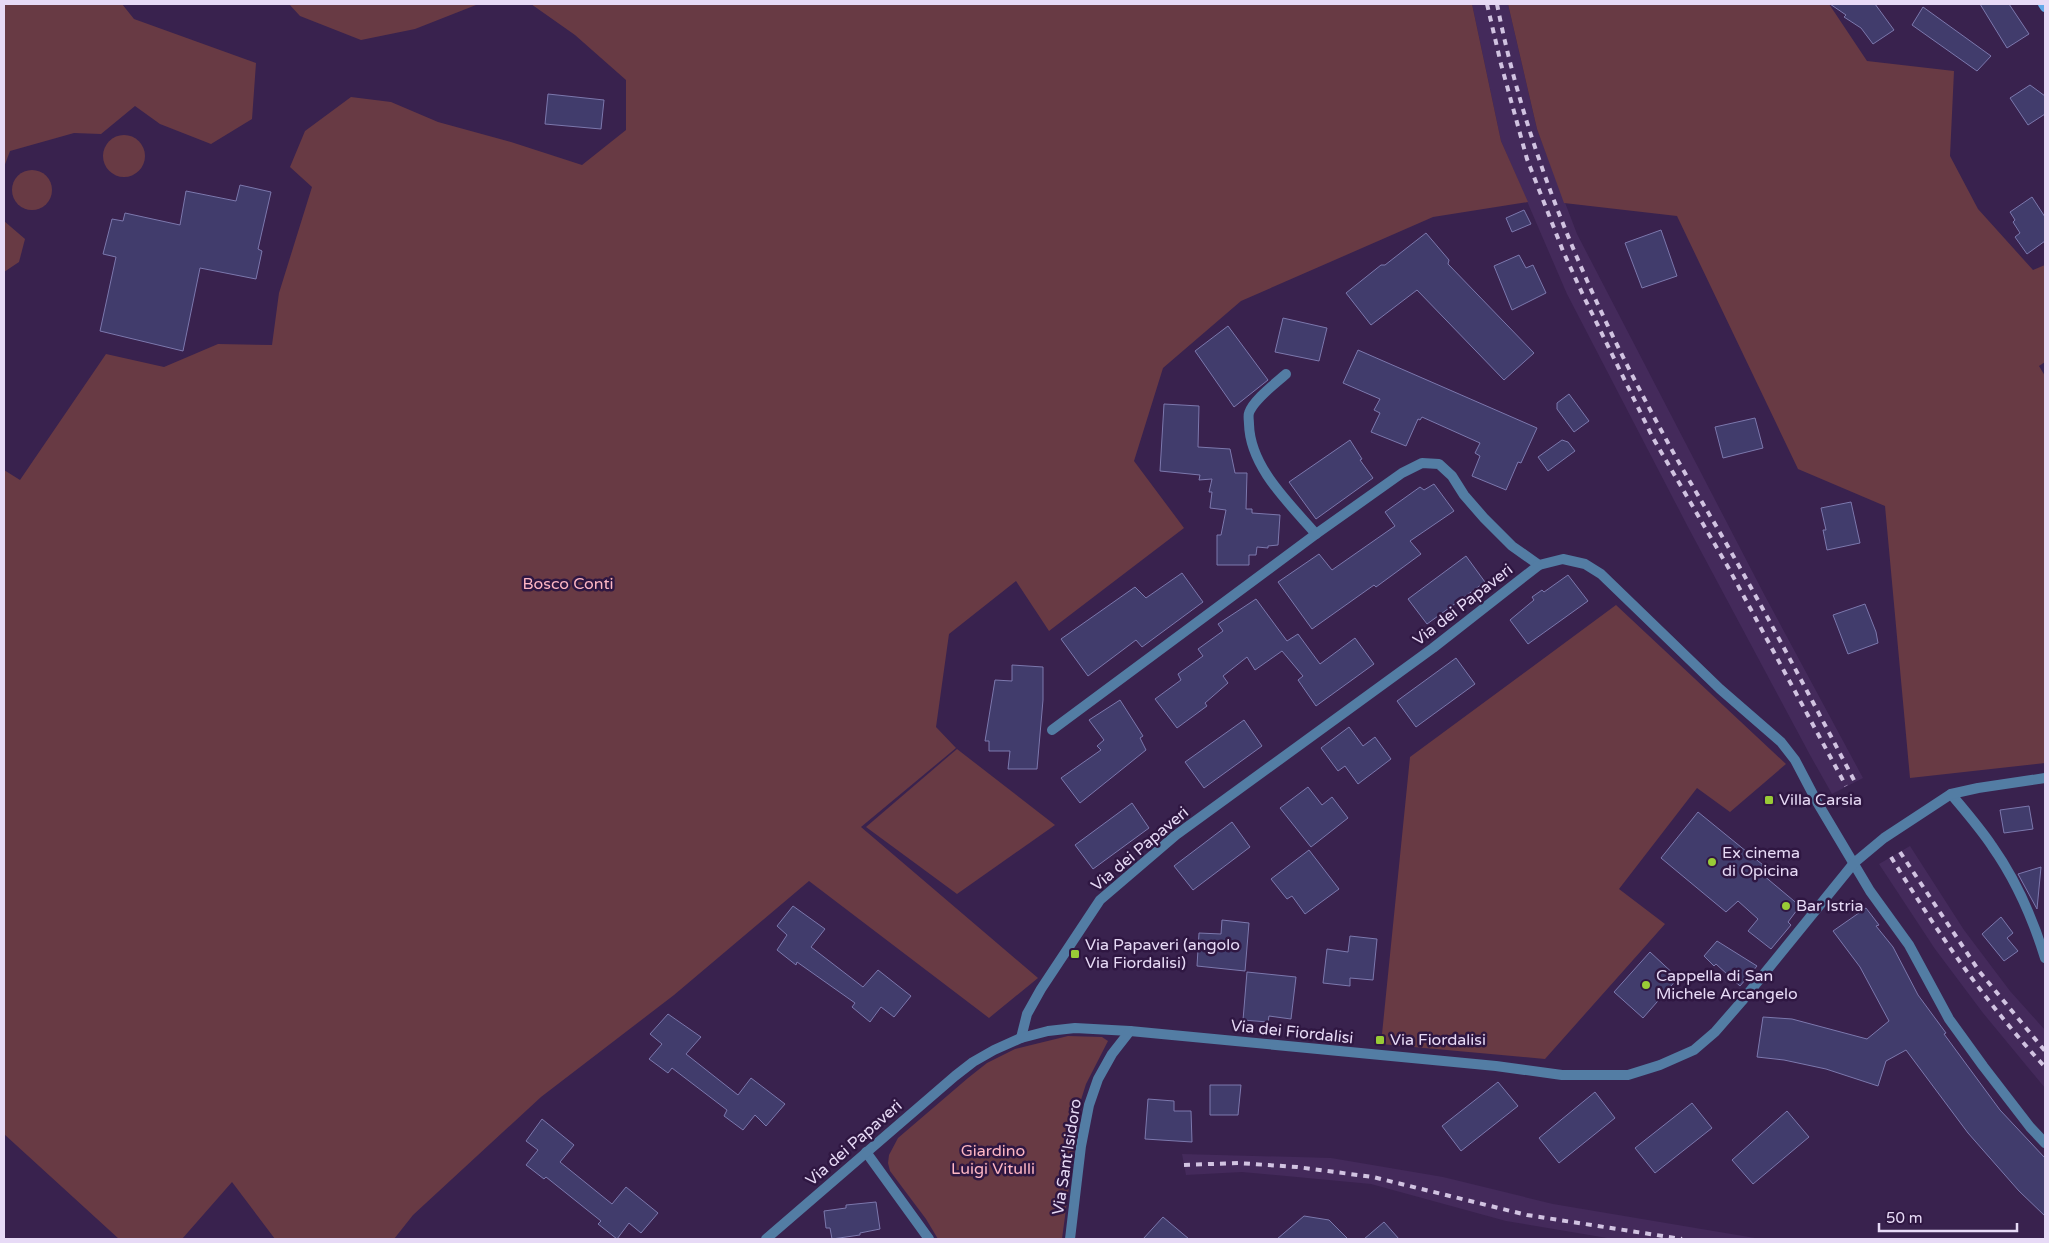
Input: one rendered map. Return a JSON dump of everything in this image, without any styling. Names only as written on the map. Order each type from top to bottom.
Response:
[{"type":"street","points":[[1286,374],[1265,391],[1249,413],[1249,436],[1254,454],[1272,481],[1316,534]]},
{"type":"street","name":"Via dei Papaveri","points":[[1052,730],[1316,534],[1402,473],[1422,462],[1439,464],[1452,476],[1464,495],[1484,518],[1512,546],[1539,565]]},
{"type":"street","name":"Via dei Papaveri","points":[[766,1239],[973,1062],[1021,1038],[1027,1014],[1041,989],[1100,900],[1176,835],[1433,648],[1539,565],[1563,559],[1585,564],[1601,574],[1720,689],[1781,742],[1795,760],[1870,891],[1909,944],[1949,1019],[2030,1127],[2045,1143]]},
{"type":"street","name":"Via dei Fiordalisi","points":[[1021,1038],[1048,1031],[1074,1028],[1130,1031],[1496,1066],[1562,1075],[1628,1075],[1660,1065],[1694,1050],[1714,1032],[1742,1001],[1854,862],[1884,838],[1951,794],[2045,778]]},
{"type":"street","points":[[1951,794],[1992,845],[2009,871],[2039,936],[2045,958]]},
{"type":"street","name":"Via Sant'Isidoro","points":[[1070,1239],[1081,1146],[1089,1105],[1098,1079],[1112,1054],[1130,1031]]},
{"type":"street","points":[[866,1152],[929,1239]]},
{"type":"shaded area","points":[[1472,4],[1508,4],[1537,129],[1577,234],[1765,596],[1863,778],[1832,794],[1688,527],[1567,294],[1501,141]]},
{"type":"shaded area","points":[[1910,846],[1964,930],[2010,991],[2045,1030],[2045,1088],[1983,1013],[1935,949],[1879,864]]},
{"type":"shaded area","points":[[1182,1154],[1331,1158],[1443,1177],[1553,1204],[1761,1239],[1613,1239],[1506,1221],[1371,1184],[1242,1172],[1186,1175]]},
{"type":"green space","points":[[4,4],[122,4],[134,19],[256,63],[252,119],[211,144],[160,124],[135,106],[101,134],[74,133],[10,151],[4,167]]},
{"type":"green space","points":[[289,4],[487,4],[476,5],[415,29],[361,40],[300,16]]},
{"type":"green space","name":"Bosco Conti","points":[[531,4],[1472,4],[1501,141],[1528,202],[1433,217],[1241,301],[1163,368],[1134,461],[1184,528],[1049,631],[1016,581],[949,634],[936,727],[956,748],[861,827],[1038,978],[989,1018],[809,881],[674,995],[541,1097],[413,1215],[394,1239],[275,1239],[232,1182],[182,1239],[119,1239],[4,1134],[4,470],[20,480],[106,354],[164,367],[218,344],[272,345],[279,293],[312,187],[290,167],[305,131],[351,97],[391,102],[438,122],[511,142],[582,165],[626,130],[626,80],[575,35]]},
{"type":"green space","points":[[1508,4],[1829,4],[1867,61],[1954,71],[1950,156],[1978,209],[2033,270],[2045,265],[2045,362],[2039,366],[2045,376],[2045,763],[1910,778],[1885,506],[1798,469],[1677,216],[1564,203],[1537,129]]},
{"type":"green space","points":[[124,135],[139,141],[145,156],[139,171],[124,177],[109,171],[103,156],[109,141]]},
{"type":"green space","points":[[28,170],[36,170],[43,173],[49,179],[52,190],[49,201],[43,207],[36,210],[28,210],[21,207],[15,201],[12,194],[12,186],[15,179],[21,173]]},
{"type":"green space","points":[[4,221],[25,239],[19,262],[4,272]]},
{"type":"green space","points":[[1616,605],[1786,764],[1730,812],[1697,788],[1619,889],[1665,924],[1545,1059],[1381,1044],[1410,757]]},
{"type":"green space","points":[[957,749],[1055,825],[957,894],[866,827]]},
{"type":"green space","name":"Giardino Luigi Vitulli","points":[[1068,1036],[1102,1037],[1108,1041],[1086,1084],[1080,1103],[1062,1239],[938,1239],[926,1219],[890,1171],[889,1155],[898,1138],[987,1063],[1015,1049]]},
{"type":"building","points":[[1830,4],[1875,4],[1894,30],[1873,44],[1861,28],[1844,17],[1846,15]]},
{"type":"building","points":[[1980,4],[2009,4],[2029,34],[2007,48]]},
{"type":"building","points":[[1923,7],[1991,56],[1977,71],[1912,25]]},
{"type":"building","points":[[2030,85],[2045,96],[2045,114],[2028,125],[2010,98]]},
{"type":"building","points":[[548,94],[604,100],[601,129],[545,124]]},
{"type":"building","points":[[240,185],[271,192],[258,249],[262,251],[256,279],[200,268],[183,351],[100,331],[116,257],[103,254],[112,219],[123,221],[125,213],[180,225],[186,191],[236,201]]},
{"type":"building","points":[[2032,197],[2045,217],[2045,241],[2027,254],[2015,237],[2020,233],[2013,222],[2015,220],[2010,212]]},
{"type":"building","points":[[1524,210],[1531,224],[1512,232],[1506,218]]},
{"type":"building","points":[[1661,230],[1677,276],[1642,288],[1625,243]]},
{"type":"building","points":[[1426,233],[1449,260],[1448,264],[1534,353],[1504,380],[1417,290],[1371,325],[1346,293]]},
{"type":"building","points":[[1519,255],[1526,268],[1533,265],[1546,293],[1512,310],[1494,266]]},
{"type":"building","points":[[1283,318],[1327,328],[1319,361],[1275,352]]},
{"type":"building","points":[[1228,326],[1268,380],[1234,407],[1195,351]]},
{"type":"building","points":[[1358,350],[1537,428],[1521,463],[1518,462],[1506,490],[1472,476],[1480,456],[1475,453],[1480,443],[1422,417],[1420,420],[1418,419],[1406,446],[1371,432],[1380,413],[1374,410],[1380,399],[1343,383]]},
{"type":"building","points":[[1569,394],[1589,421],[1574,432],[1557,409],[1557,403]]},
{"type":"building","points":[[1164,404],[1199,406],[1198,447],[1230,449],[1235,473],[1247,473],[1246,509],[1252,509],[1252,513],[1280,515],[1278,545],[1268,546],[1268,548],[1257,547],[1256,555],[1249,555],[1249,565],[1217,565],[1217,535],[1221,535],[1226,510],[1210,508],[1212,492],[1209,492],[1212,479],[1199,480],[1200,475],[1160,471]]},
{"type":"building","points":[[1755,418],[1763,448],[1723,458],[1715,427]]},
{"type":"building","points":[[1350,440],[1362,459],[1360,460],[1373,478],[1316,519],[1289,482]]},
{"type":"building","points":[[1562,440],[1568,442],[1575,451],[1548,471],[1538,457]]},
{"type":"building","points":[[1434,484],[1454,511],[1410,541],[1421,554],[1376,587],[1374,585],[1312,629],[1278,582],[1319,554],[1332,570],[1395,526],[1385,512],[1420,487],[1424,490]]},
{"type":"building","points":[[1851,502],[1860,543],[1827,550],[1823,530],[1826,530],[1821,508]]},
{"type":"building","points":[[1466,556],[1485,582],[1427,624],[1408,599]]},
{"type":"building","points":[[1182,573],[1203,602],[1142,647],[1136,640],[1088,676],[1061,639],[1135,587],[1146,598]]},
{"type":"building","points":[[1568,575],[1588,601],[1528,644],[1510,620],[1534,600],[1532,597],[1542,590],[1544,592]]},
{"type":"building","points":[[1256,599],[1287,641],[1298,634],[1320,664],[1355,638],[1374,664],[1316,706],[1298,680],[1303,676],[1282,651],[1255,670],[1247,657],[1223,676],[1228,683],[1205,703],[1207,706],[1177,728],[1155,699],[1181,680],[1178,674],[1203,656],[1198,649],[1223,631],[1218,624]]},
{"type":"building","points":[[1865,604],[1876,632],[1878,643],[1848,654],[1833,615]]},
{"type":"building","points":[[1456,658],[1475,684],[1416,727],[1397,701]]},
{"type":"building","points":[[1012,665],[1043,667],[1043,700],[1037,769],[1008,769],[1010,751],[989,751],[989,741],[985,741],[995,680],[1012,681]]},
{"type":"building","points":[[1120,700],[1143,736],[1140,738],[1146,750],[1080,803],[1061,778],[1101,750],[1097,746],[1104,740],[1089,720]]},
{"type":"building","points":[[1244,720],[1262,746],[1204,788],[1185,762]]},
{"type":"building","points":[[1349,727],[1363,746],[1375,737],[1391,759],[1358,784],[1345,766],[1338,771],[1321,748]]},
{"type":"building","points":[[1308,787],[1322,805],[1332,797],[1348,818],[1311,847],[1280,808]]},
{"type":"building","points":[[1132,803],[1149,828],[1093,869],[1075,845]]},
{"type":"building","points":[[2029,806],[2033,829],[2004,833],[2000,810]]},
{"type":"building","name":"Ex cinema di Opicina","points":[[1698,812],[1763,865],[1757,870],[1800,906],[1788,922],[1791,925],[1771,949],[1748,931],[1758,919],[1738,901],[1726,912],[1661,858]]},
{"type":"building","points":[[1232,822],[1250,847],[1193,890],[1174,866]]},
{"type":"building","points":[[1309,850],[1339,889],[1305,914],[1292,896],[1287,899],[1271,879]]},
{"type":"building","points":[[2041,867],[2037,909],[2018,874]]},
{"type":"building","points":[[793,906],[825,929],[811,947],[863,987],[878,970],[911,996],[894,1017],[881,1007],[870,1022],[852,1007],[855,1003],[797,962],[796,965],[777,950],[787,935],[777,926]]},
{"type":"building","points":[[1866,908],[1879,925],[1876,926],[1893,947],[1918,995],[1946,1033],[1944,1034],[2000,1110],[2045,1158],[2045,1216],[2019,1191],[1968,1133],[1906,1050],[1886,1061],[1878,1086],[1826,1069],[1784,1060],[1757,1057],[1763,1017],[1792,1019],[1867,1039],[1889,1021],[1860,967],[1833,931]]},
{"type":"building","points":[[2001,917],[2013,933],[2007,938],[2018,951],[2004,961],[1982,934]]},
{"type":"building","points":[[1222,920],[1249,923],[1245,971],[1197,966],[1199,933],[1221,934]]},
{"type":"building","points":[[1350,936],[1377,939],[1373,980],[1350,978],[1350,986],[1323,983],[1327,949],[1348,952]]},
{"type":"building","points":[[1717,941],[1757,966],[1740,986],[1716,964],[1714,966],[1704,956]]},
{"type":"building","name":"Cappella di San Michele Arcangelo","points":[[1650,952],[1678,978],[1643,1018],[1614,992]]},
{"type":"building","points":[[1247,972],[1296,977],[1291,1019],[1269,1016],[1268,1022],[1243,1020]]},
{"type":"building","points":[[668,1014],[701,1037],[686,1054],[738,1095],[751,1078],[785,1104],[766,1126],[755,1115],[743,1130],[724,1116],[727,1110],[672,1068],[668,1073],[649,1059],[662,1044],[650,1034]]},
{"type":"building","points":[[1498,1082],[1518,1106],[1461,1151],[1442,1126]]},
{"type":"building","points":[[1210,1085],[1241,1085],[1238,1115],[1210,1115]]},
{"type":"building","points":[[1595,1092],[1615,1118],[1559,1163],[1539,1138]]},
{"type":"building","points":[[1148,1099],[1174,1101],[1174,1111],[1191,1111],[1192,1142],[1145,1139]]},
{"type":"building","points":[[1692,1103],[1712,1128],[1655,1173],[1635,1148]]},
{"type":"building","points":[[1787,1111],[1809,1137],[1753,1184],[1732,1160]]},
{"type":"building","points":[[542,1119],[574,1145],[560,1162],[612,1204],[626,1187],[658,1213],[641,1233],[629,1223],[617,1239],[598,1224],[601,1221],[546,1177],[544,1179],[526,1165],[538,1150],[526,1141]]},
{"type":"building","points":[[876,1202],[880,1229],[860,1233],[860,1235],[832,1239],[830,1228],[826,1228],[824,1211],[846,1208],[846,1205]]},
{"type":"building","points":[[1304,1216],[1329,1220],[1348,1239],[1277,1239]]},
{"type":"building","points":[[1163,1217],[1189,1239],[1143,1239]]},
{"type":"building","points":[[1384,1222],[1399,1239],[1364,1239]]},
{"type":"railway","points":[[1487,4],[1527,159],[1563,251],[1583,295],[1653,438],[1728,567],[1846,786]]},
{"type":"railway","points":[[1497,4],[1510,61],[1544,174],[1588,283],[1639,389],[1762,607],[1855,782]]},
{"type":"railway","points":[[1900,852],[1979,971],[2045,1051]]},
{"type":"railway","points":[[1891,857],[1926,913],[1982,992],[2045,1067]]},
{"type":"railway","points":[[1184,1165],[1238,1163],[1297,1167],[1373,1177],[1527,1215],[1682,1239]]},
{"type":"place","name":"Villa Carsia","points":[[1769,800]]},
{"type":"place","name":"Ex cinema di Opicina","points":[[1712,862]]},
{"type":"place","name":"Bar Istria","points":[[1786,906]]},
{"type":"place","name":"Via Papaveri (angolo Via Fiordalisi)","points":[[1075,954]]},
{"type":"place","name":"Cappella di San Michele Arcangelo","points":[[1646,985]]},
{"type":"place","name":"Via Fiordalisi","points":[[1380,1040]]}]
